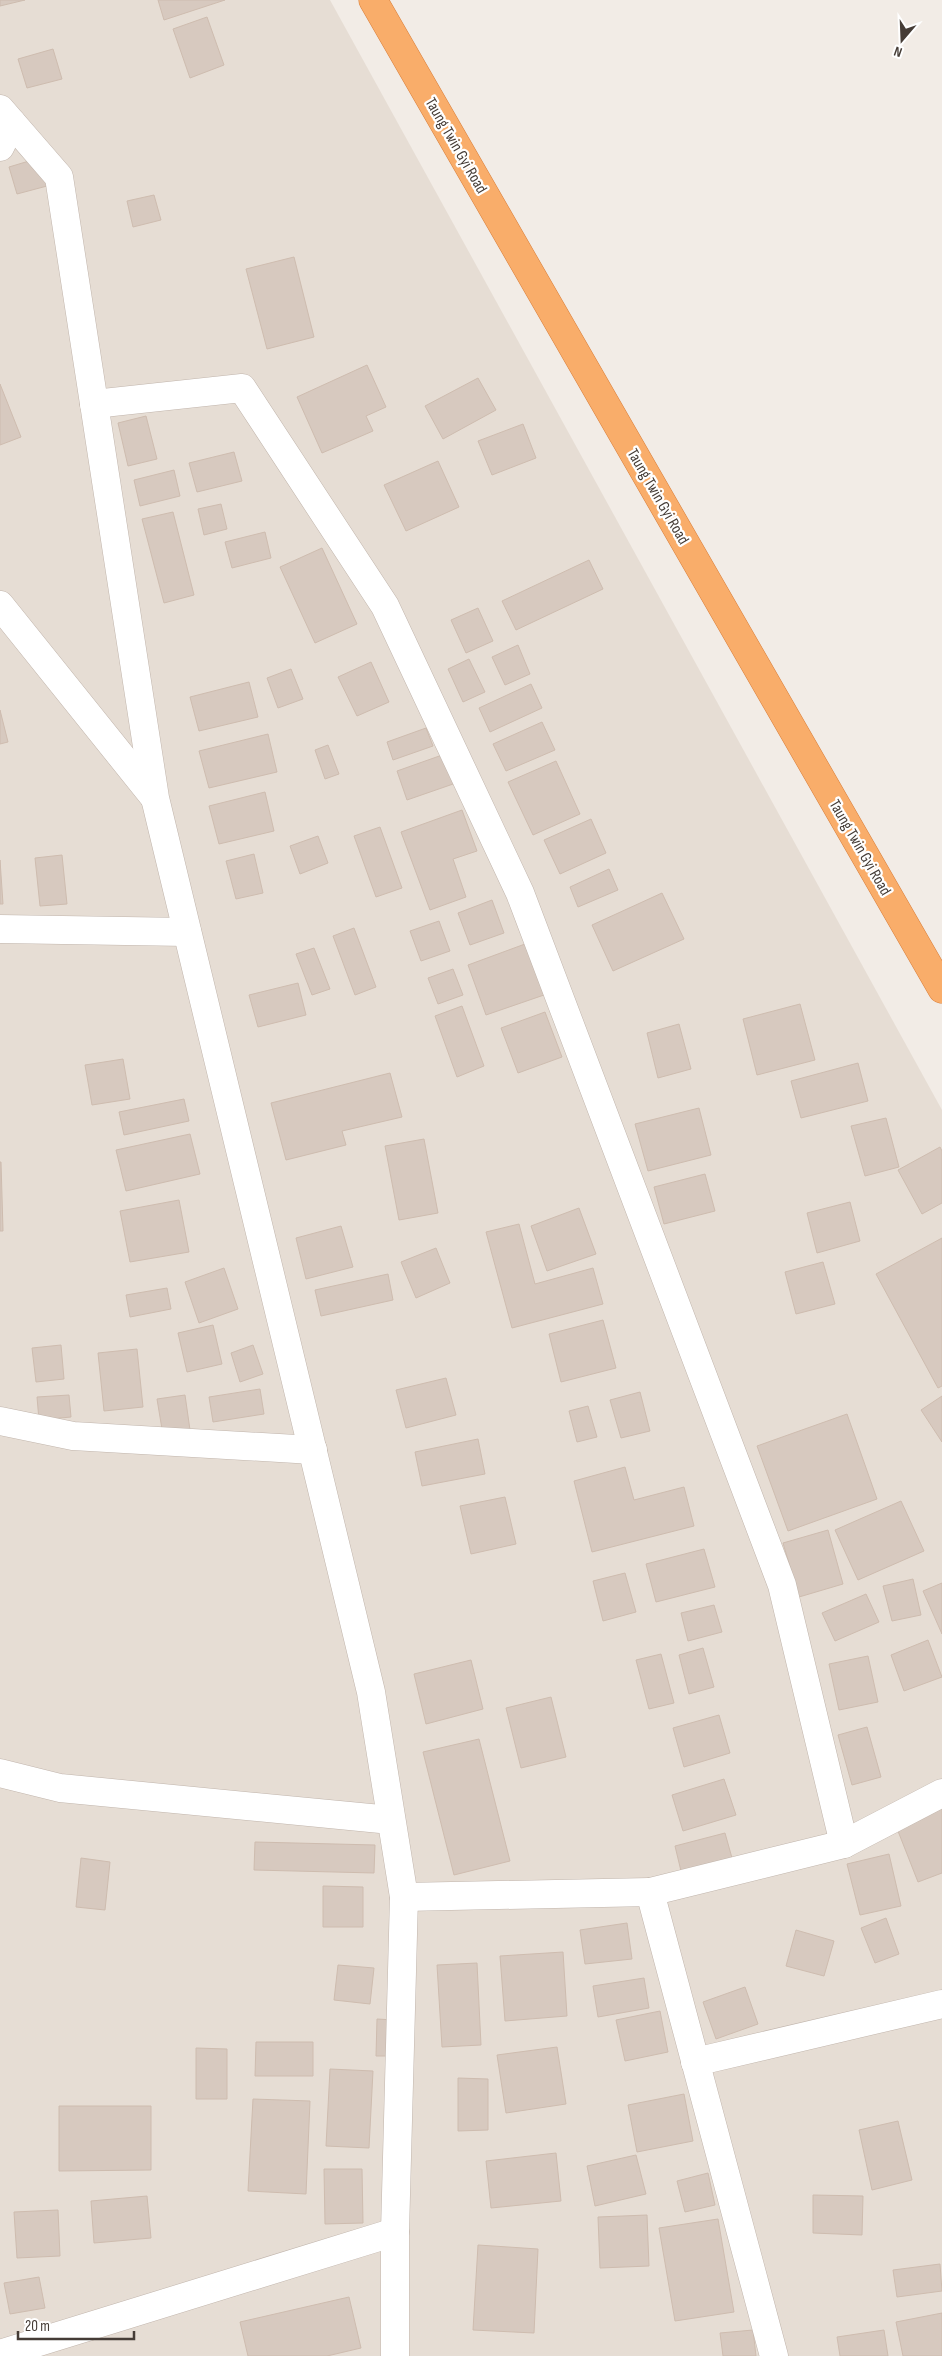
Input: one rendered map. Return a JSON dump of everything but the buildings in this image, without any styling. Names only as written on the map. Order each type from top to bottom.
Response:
[{"type":"highway","name":"Taung Twin Gyi Road","points":[[374,2],[942,989]]},
{"type":"street","points":[[0,147],[6,116]]},
{"type":"street","points":[[6,116],[59,177],[154,798],[371,1692],[404,1897],[395,2232],[395,2356]]},
{"type":"street","points":[[94,404],[242,388],[384,606],[520,893],[782,1585],[844,1844]]},
{"type":"street","points":[[0,605],[154,798]]},
{"type":"street","points":[[0,929],[187,932]]},
{"type":"street","points":[[0,1421],[73,1436],[313,1450]]},
{"type":"street","points":[[0,1773],[60,1788],[391,1820]]},
{"type":"street","points":[[404,1897],[650,1892],[844,1844],[942,1794]]},
{"type":"street","points":[[650,1892],[774,2356]]},
{"type":"street","points":[[695,2062],[942,2004]]},
{"type":"street","points":[[0,2354],[395,2232]]},
{"type":"shaded area","points":[[0,0],[330,0],[942,1110],[942,2356],[0,2356]]}]
